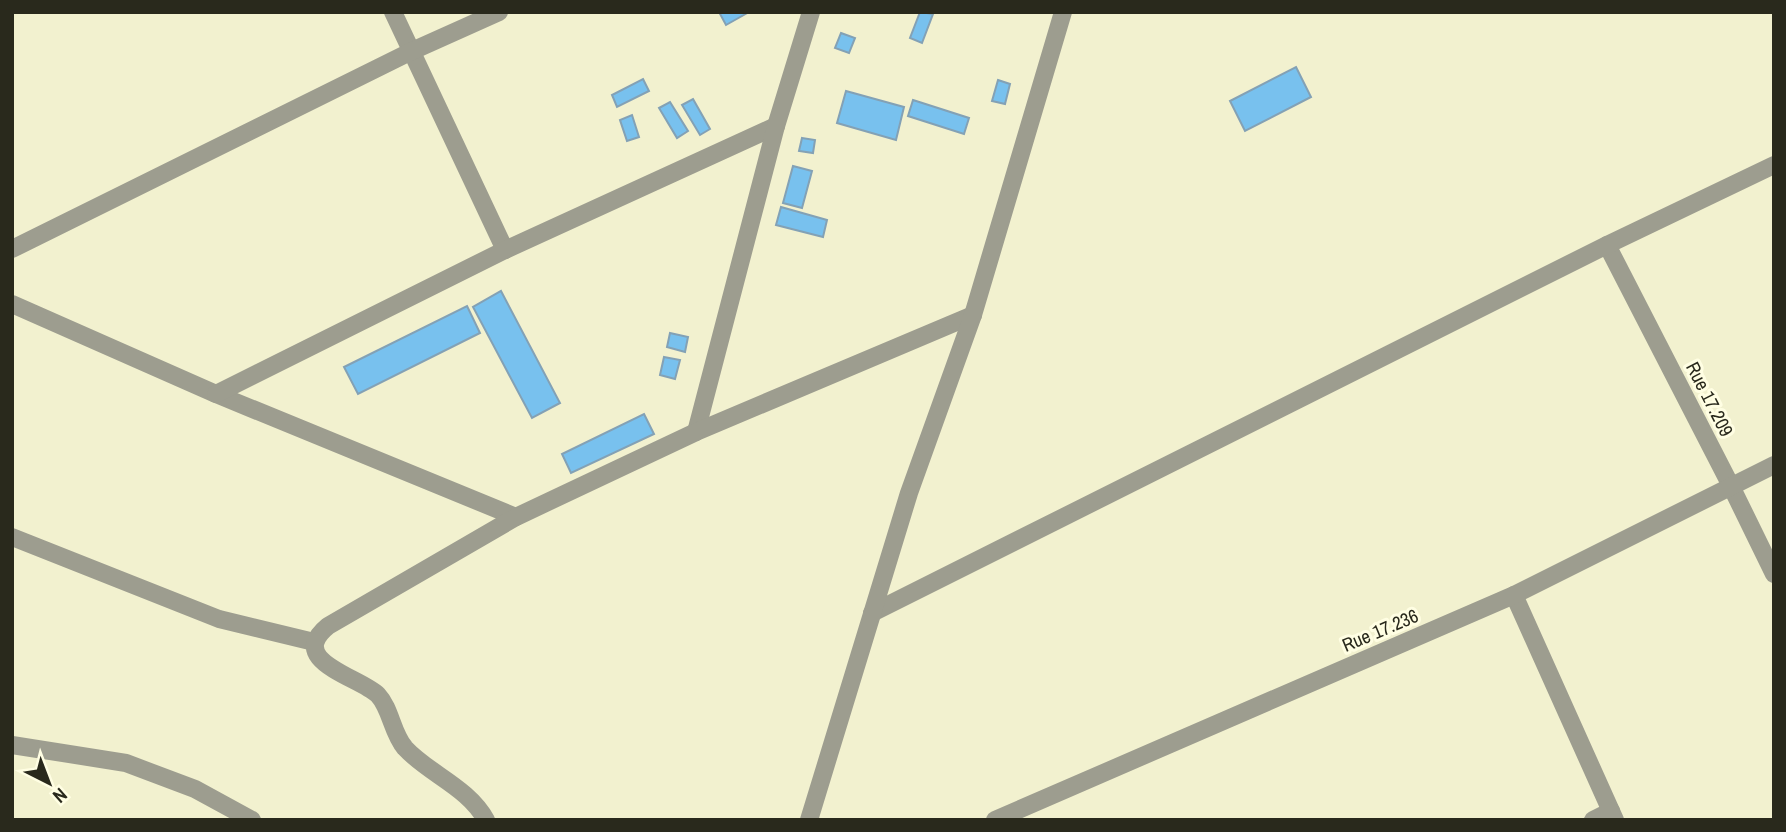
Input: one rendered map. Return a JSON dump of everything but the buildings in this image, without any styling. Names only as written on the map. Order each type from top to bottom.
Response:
[{"type":"street","points":[[393,12],[505,250]]},
{"type":"street","points":[[12,249],[412,51],[499,12]]},
{"type":"street","points":[[696,432],[776,126],[811,12]]},
{"type":"street","points":[[809,820],[909,493],[973,315],[1063,12]]},
{"type":"street","points":[[216,394],[505,250],[776,126]]},
{"type":"street","points":[[872,613],[1607,245],[1774,165]]},
{"type":"street","name":"Rue 17.209","points":[[1607,245],[1774,574]]},
{"type":"street","points":[[12,304],[216,394],[516,517]]},
{"type":"street","points":[[486,820],[454,785],[404,747],[380,697],[341,675],[322,660],[314,642],[319,633],[516,517],[696,432],[973,315]]},
{"type":"street","name":"Rue 17.236","points":[[995,820],[1514,595],[1774,464]]},
{"type":"street","points":[[12,537],[219,619],[314,642]]},
{"type":"street","points":[[1514,595],[1613,816],[1593,820]]},
{"type":"street","points":[[12,745],[126,763],[195,789],[252,820]]}]
